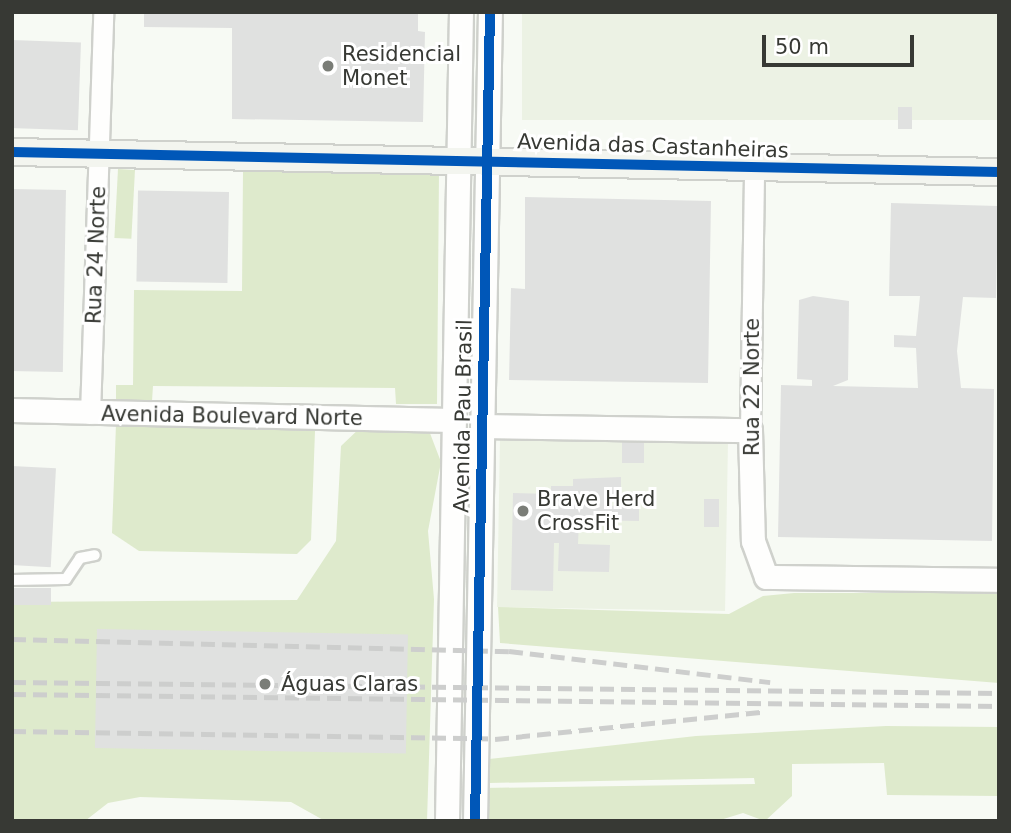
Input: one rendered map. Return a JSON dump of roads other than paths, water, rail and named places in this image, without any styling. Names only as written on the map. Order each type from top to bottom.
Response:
[{"type":"main road","name":"Avenida das Castanheiras","points":[[12,152],[485,159],[754,170],[999,172]]},
{"type":"street","name":"Rua 24 Norte","points":[[90,414],[103,12]]},
{"type":"street","name":"Avenida Pau Brasil","points":[[447,821],[461,12]]},
{"type":"street","name":"Avenida Pau Brasil","points":[[475,821],[485,159],[490,12]]},
{"type":"street","name":"Rua 22 Norte","points":[[754,170],[750,430],[757,560],[766,577],[791,581],[999,580]]},
{"type":"street","name":"Avenida Boulevard Norte","points":[[12,410],[90,414],[452,420]]},
{"type":"street","points":[[482,425],[750,430]]},
{"type":"lane","points":[[12,579],[66,579],[80,558],[95,555]]},
{"type":"railway","points":[[12,639],[509,651],[770,682]]},
{"type":"railway","points":[[12,682],[999,693]]},
{"type":"railway","points":[[12,694],[999,706]]},
{"type":"railway","points":[[12,731],[495,739],[763,712]]},
{"type":"place","name":"Residencial Monet","points":[[328,66]]},
{"type":"place","name":"Brave Herd CrossFit","points":[[523,511]]},
{"type":"place","name":"Águas Claras","points":[[265,684]]}]
